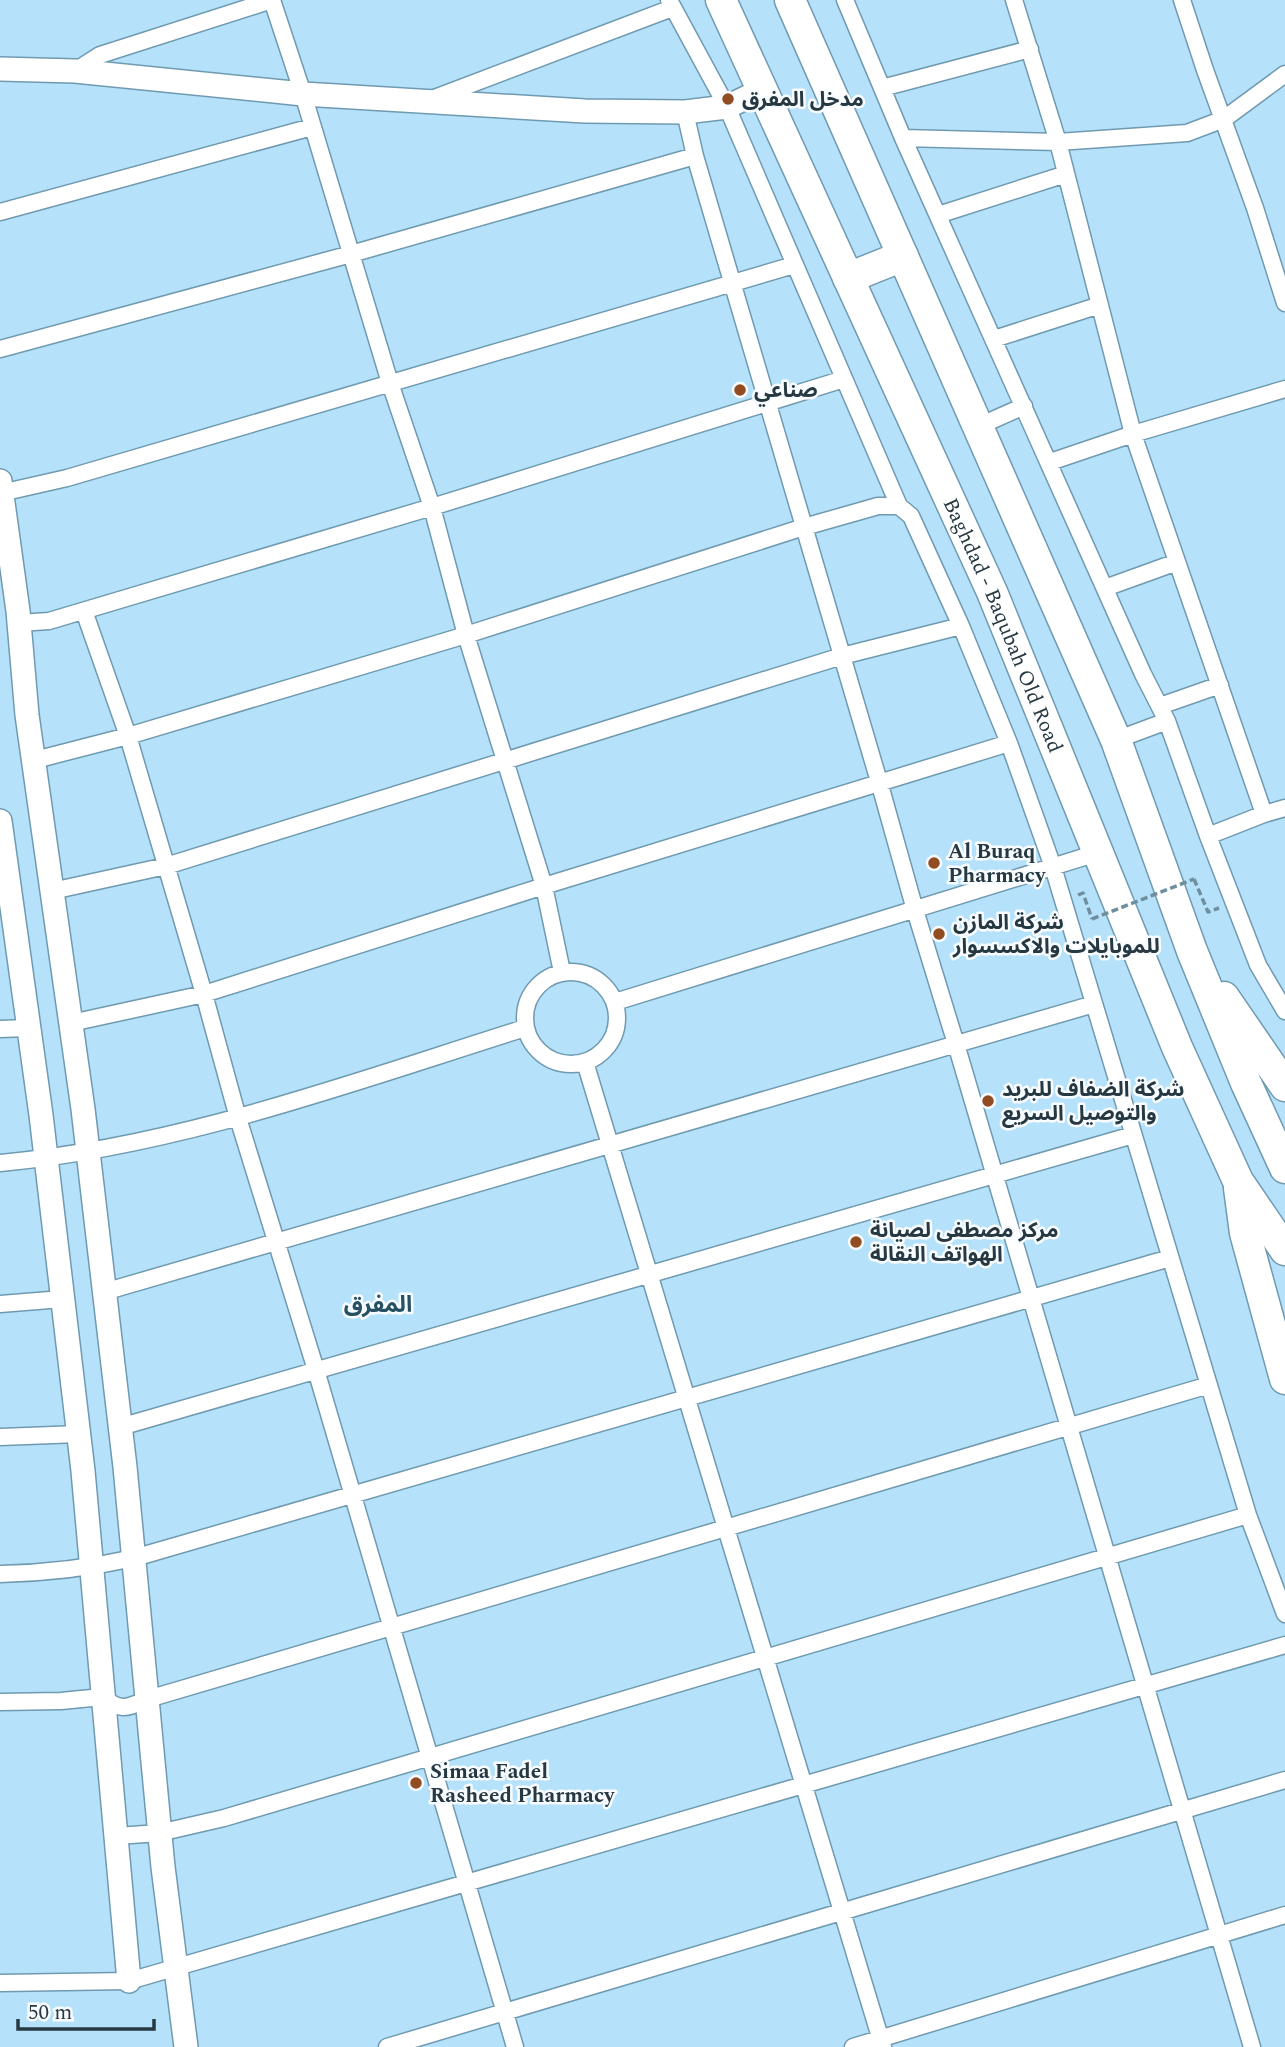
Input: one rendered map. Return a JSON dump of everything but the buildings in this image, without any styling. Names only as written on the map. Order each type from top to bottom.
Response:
[{"type":"highway","name":"Baghdad - Baqubah Old Road","points":[[721,0],[992,592],[1177,1047],[1238,1181],[1285,1250]]},
{"type":"highway","points":[[790,0],[1116,740],[1192,951],[1262,1121],[1285,1168]]},
{"type":"highway","points":[[848,278],[902,256]]},
{"type":"highway","points":[[1192,951],[1285,1086]]},
{"type":"highway","points":[[1238,1181],[1245,1233],[1285,1378]]},
{"type":"street","points":[[75,71],[100,55],[272,0],[390,383],[432,507],[467,635],[544,886],[562,972]]},
{"type":"street","points":[[845,0],[903,138],[1164,714],[1258,965],[1285,1011]]},
{"type":"street","points":[[1014,0],[1058,142],[1133,434],[1264,814]]},
{"type":"street","points":[[1182,0],[1285,303]]},
{"type":"street","points":[[429,100],[670,4],[727,107],[899,506],[911,516],[961,626],[1009,743],[1053,867],[1248,1515],[1285,1614]]},
{"type":"street","points":[[882,88],[1030,50]]},
{"type":"street","points":[[0,69],[75,71],[303,94],[585,111],[684,112],[727,107],[762,90]]},
{"type":"street","points":[[903,138],[1058,142],[1188,133],[1224,119],[1285,74]]},
{"type":"street","points":[[684,112],[915,910],[1252,2047]]},
{"type":"street","points":[[0,212],[312,127]]},
{"type":"street","points":[[0,349],[351,254],[695,156]]},
{"type":"street","points":[[938,215],[1066,174]]},
{"type":"street","points":[[186,2047],[159,1833],[134,1558],[88,1152],[27,715],[19,623],[1,487],[67,478],[794,265]]},
{"type":"street","points":[[994,339],[1100,305]]},
{"type":"street","points":[[19,623],[49,621],[84,611],[432,507],[844,379]]},
{"type":"street","points":[[1050,463],[1133,434],[1285,388]]},
{"type":"street","points":[[976,427],[1024,406]]},
{"type":"street","points":[[35,760],[67,754],[467,635],[804,527],[878,506],[899,506]]},
{"type":"street","points":[[1105,588],[1177,562]]},
{"type":"street","points":[[84,611],[128,736],[238,1118],[316,1370],[515,2047]]},
{"type":"street","points":[[52,891],[166,866],[842,656],[961,626]]},
{"type":"street","points":[[1116,740],[1220,685]]},
{"type":"street","points":[[71,1023],[204,994],[1009,743]]},
{"type":"street","points":[[1208,836],[1285,808]]},
{"type":"street","points":[[0,821],[4,887],[28,1028],[46,1158],[79,1434],[129,1981]]},
{"type":"street","points":[[615,1002],[1097,853]]},
{"type":"street","points":[[562,972],[575,972],[599,981],[615,1002],[616,1027],[612,1038],[597,1057],[585,1062],[560,1063],[548,1058],[537,1050],[525,1028],[524,1013],[536,986],[548,977],[562,972]]},
{"type":"street","points":[[104,1292],[1094,1004]]},
{"type":"street","points":[[0,1029],[28,1028]]},
{"type":"street","points":[[0,1163],[88,1152],[238,1118],[525,1028]]},
{"type":"street","points":[[585,1062],[881,2043]]},
{"type":"street","points":[[120,1427],[1133,1135]]},
{"type":"street","points":[[0,1574],[41,1573],[92,1567],[134,1558],[1171,1258]]},
{"type":"street","points":[[0,1304],[62,1299]]},
{"type":"street","points":[[0,1702],[102,1697],[125,1709],[148,1699],[1209,1385]]},
{"type":"street","points":[[0,1437],[79,1434]]},
{"type":"street","points":[[117,1836],[159,1833],[224,1818],[1248,1515]]},
{"type":"street","points":[[0,1983],[129,1981],[1285,1645]]},
{"type":"street","points":[[387,2047],[1285,1780]]},
{"type":"street","points":[[853,2047],[881,2043],[1285,1915]]},
{"type":"path","points":[[1083,893],[1092,919],[1194,878],[1208,912]]},
{"type":"place","name":"مدخل المفرق","points":[[728,99]]},
{"type":"place","name":"صناعي","points":[[740,390]]},
{"type":"place","name":"Al Buraq Pharmacy","points":[[934,863]]},
{"type":"place","name":"شركة المازن للموبايلات والاكسسوار","points":[[939,934]]},
{"type":"place","name":"شركة الضفاف للبريد والتوصيل السريع","points":[[988,1101]]},
{"type":"place","name":"مركز مصطفى لصيانة الهواتف النقالة","points":[[856,1242]]},
{"type":"place","name":"Simaa Fadel Rasheed Pharmacy","points":[[416,1783]]},
{"type":"district","name":"المفرق","points":[[378,1304]]}]
